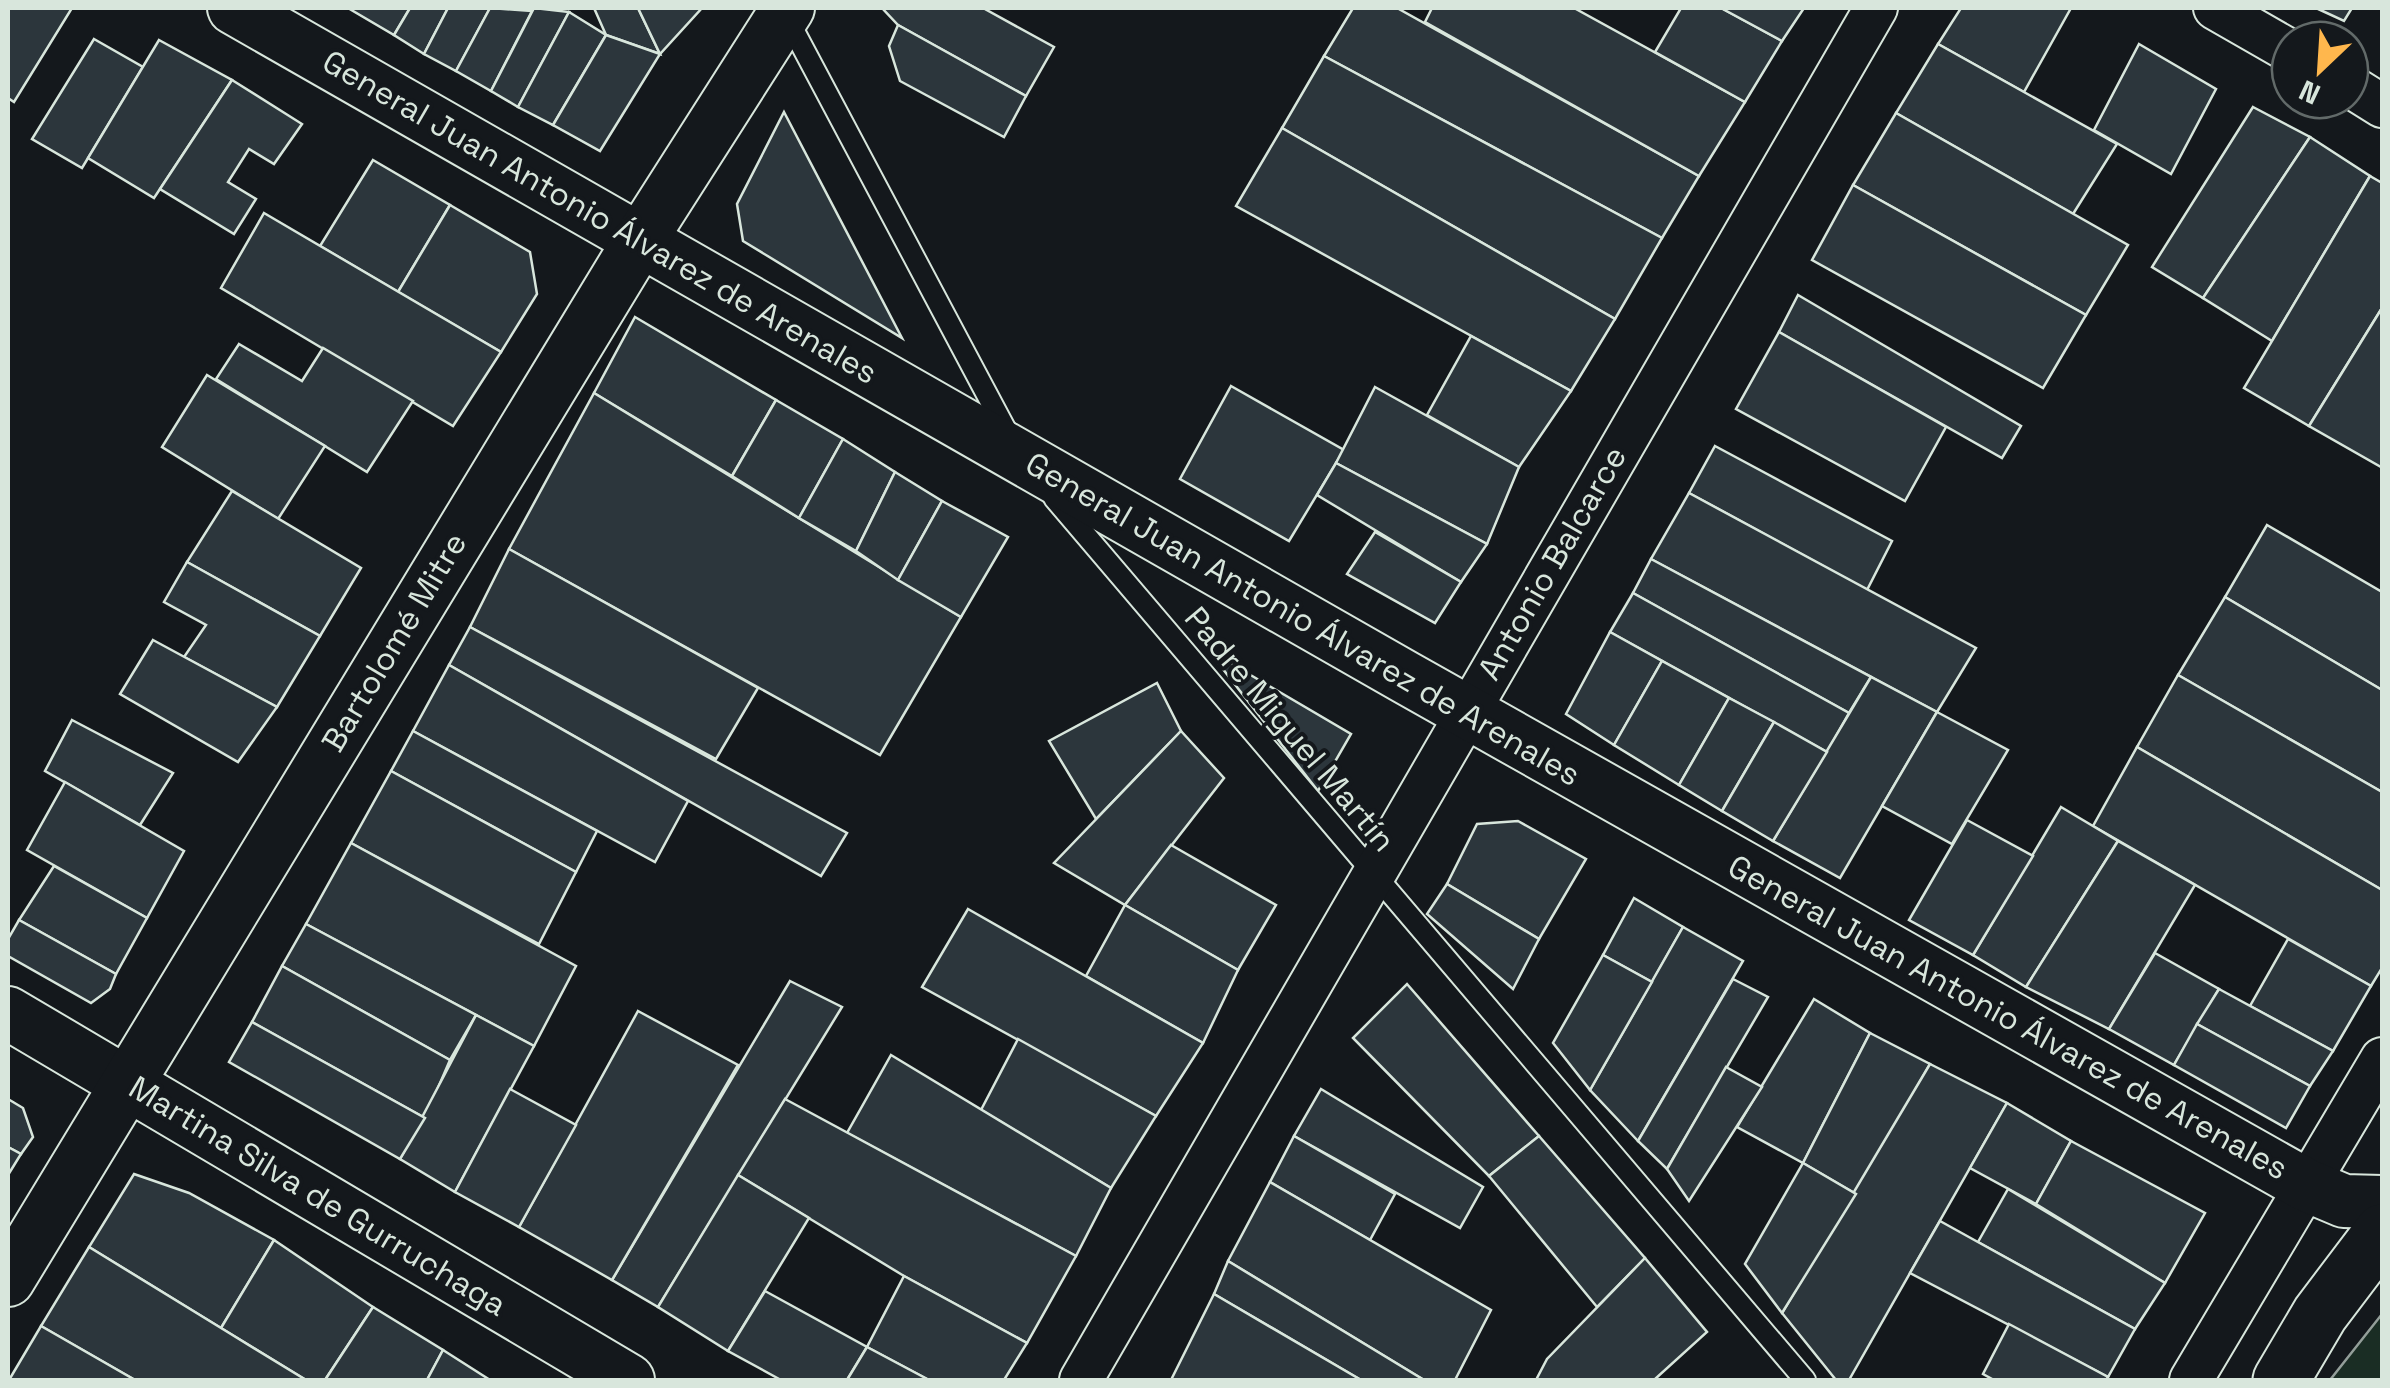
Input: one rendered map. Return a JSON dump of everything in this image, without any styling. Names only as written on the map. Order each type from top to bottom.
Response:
[{"type":"main road","points":[[2281,1380],[2320,1314],[2382,1232]]},
{"type":"street","name":"General Juan Antonio Álvarez de Arenales","points":[[234,8],[1465,712],[2306,1185],[2344,1201],[2382,1202]]},
{"type":"street","name":"Antonio Balcarce","points":[[1081,1380],[1876,8]]},
{"type":"street","points":[[2216,8],[2270,39]]},
{"type":"street","name":"Bartolomé Mitre","points":[[8,1280],[640,240],[785,10]]},
{"type":"street","name":"Martina Silva de Gurruchaga","points":[[8,1013],[628,1380]]},
{"type":"street","points":[[2191,1380],[2382,1059]]},
{"type":"lane","name":"Padre Miguel Martín","points":[[785,10],[1020,458],[1805,1380]]},
{"type":"green space","points":[[2382,1314],[2382,1380],[2330,1380]]},
{"type":"building","points":[[8,8],[72,8],[14,102],[8,98]]},
{"type":"building","points":[[348,8],[410,8],[394,35]]},
{"type":"building","points":[[410,8],[448,8],[424,54],[394,35]]},
{"type":"building","points":[[448,8],[490,8],[456,71],[424,54]]},
{"type":"building","points":[[490,8],[532,11],[491,91],[456,71]]},
{"type":"building","points":[[534,8],[569,12],[518,107],[491,91]]},
{"type":"building","points":[[594,8],[638,8],[660,54],[606,35]]},
{"type":"building","points":[[638,8],[702,8],[660,54]]},
{"type":"building","points":[[882,8],[983,8],[1054,47],[1026,96],[898,25]]},
{"type":"building","points":[[1353,8],[1397,8],[1699,176],[1662,238],[1324,56]]},
{"type":"building","points":[[1432,8],[1574,8],[1745,102],[1699,176],[1425,22]]},
{"type":"building","points":[[1681,8],[1721,8],[1782,41],[1745,102],[1655,52]]},
{"type":"building","points":[[1721,8],[1804,8],[1782,41]]},
{"type":"building","points":[[1961,8],[2071,8],[2024,92],[1938,44]]},
{"type":"building","points":[[2316,8],[2352,8],[2342,20]]},
{"type":"building","points":[[569,12],[606,35],[553,125],[518,107]]},
{"type":"building","points":[[898,25],[1026,96],[1004,137],[900,81],[889,46]]},
{"type":"building","points":[[606,35],[660,54],[600,151],[553,125]]},
{"type":"building","points":[[94,39],[143,67],[82,168],[32,139]]},
{"type":"building","points":[[159,40],[232,80],[154,198],[88,158]]},
{"type":"building","points":[[1938,44],[2117,144],[2073,214],[1896,113]]},
{"type":"building","points":[[2139,44],[2216,89],[2171,174],[2094,130]]},
{"type":"building","points":[[1324,56],[1662,238],[1615,319],[1282,128]]},
{"type":"building","points":[[232,80],[302,124],[274,164],[249,149],[228,182],[256,199],[234,234],[160,189]]},
{"type":"building","points":[[2253,107],[2270,116],[2270,120],[2278,120],[2310,137],[2203,298],[2152,267]]},
{"type":"building","points":[[784,112],[902,338],[743,241],[737,204]]},
{"type":"building","points":[[1896,113],[2128,245],[2086,315],[1853,185]]},
{"type":"building","points":[[1282,128],[1615,319],[1571,391],[1236,206]]},
{"type":"building","points":[[2310,137],[2370,176],[2272,341],[2203,298]]},
{"type":"building","points":[[373,160],[450,205],[398,292],[320,246]]},
{"type":"building","points":[[2370,176],[2382,183],[2382,308],[2309,426],[2244,388]]},
{"type":"building","points":[[1853,185],[2086,315],[2043,388],[1812,260]]},
{"type":"building","points":[[450,205],[530,252],[537,294],[501,352],[398,292]]},
{"type":"building","points":[[264,213],[501,352],[453,426],[221,288]]},
{"type":"building","points":[[1798,295],[2021,426],[2002,458],[1779,332]]},
{"type":"building","points":[[2382,308],[2382,465],[2381,467],[2309,426]]},
{"type":"building","points":[[635,317],[776,400],[732,476],[594,393]]},
{"type":"building","points":[[1779,332],[1946,427],[1905,501],[1736,409]]},
{"type":"building","points":[[1471,336],[1571,391],[1519,467],[1427,415]]},
{"type":"building","points":[[239,344],[302,381],[323,348],[413,401],[367,472],[216,379]]},
{"type":"building","points":[[207,375],[325,446],[278,519],[162,447]]},
{"type":"building","points":[[1231,386],[1344,450],[1289,541],[1180,479]]},
{"type":"building","points":[[1375,387],[1519,467],[1487,544],[1336,463]]},
{"type":"building","points":[[594,393],[961,617],[880,755],[509,549]]},
{"type":"building","points":[[776,400],[843,439],[799,518],[732,476]]},
{"type":"building","points":[[843,439],[895,472],[856,551],[799,518]]},
{"type":"building","points":[[1715,446],[1892,541],[1867,590],[1689,493]]},
{"type":"building","points":[[1336,463],[1487,544],[1461,582],[1317,495]]},
{"type":"building","points":[[895,472],[942,501],[898,580],[856,551]]},
{"type":"building","points":[[232,491],[361,568],[320,636],[187,562]]},
{"type":"building","points":[[1689,493],[1976,648],[1937,712],[1651,559]]},
{"type":"building","points":[[942,501],[1008,537],[961,617],[898,580]]},
{"type":"building","points":[[2267,525],[2382,592],[2382,690],[2225,597]]},
{"type":"building","points":[[1375,532],[1461,582],[1435,623],[1347,574]]},
{"type":"building","points":[[509,549],[758,688],[716,759],[470,627]]},
{"type":"building","points":[[1651,559],[1871,677],[1849,713],[1633,593]]},
{"type":"building","points":[[187,562],[320,636],[277,707],[184,657],[206,625],[164,602]]},
{"type":"building","points":[[1633,593],[1849,713],[1827,752],[1610,632]]},
{"type":"building","points":[[2225,597],[2382,690],[2382,792],[2178,675]]},
{"type":"building","points":[[470,627],[847,833],[821,876],[449,665]]},
{"type":"building","points":[[1610,632],[1662,661],[1614,745],[1566,714]]},
{"type":"building","points":[[153,640],[277,707],[238,762],[120,694]]},
{"type":"building","points":[[1208,650],[1351,734],[1318,791]]},
{"type":"building","points":[[1662,661],[1729,698],[1679,785],[1614,745]]},
{"type":"building","points":[[449,665],[688,801],[655,862],[413,731]]},
{"type":"building","points":[[2178,675],[2382,792],[2382,890],[2137,747]]},
{"type":"building","points":[[1871,677],[1937,712],[1840,878],[1773,841]]},
{"type":"building","points":[[1157,683],[1181,731],[1096,819],[1049,741]]},
{"type":"building","points":[[1729,698],[1774,722],[1722,811],[1679,785]]},
{"type":"building","points":[[1937,712],[2008,750],[1952,844],[1882,806]]},
{"type":"building","points":[[72,720],[173,773],[140,825],[45,771]]},
{"type":"building","points":[[1774,722],[1827,752],[1773,841],[1722,811]]},
{"type":"building","points":[[413,731],[597,831],[576,872],[391,771]]},
{"type":"building","points":[[1181,731],[1224,778],[1125,905],[1054,863]]},
{"type":"building","points":[[2137,747],[2382,890],[2382,968],[2371,986],[2093,826]]},
{"type":"building","points":[[391,771],[576,872],[539,944],[351,843]]},
{"type":"building","points":[[65,782],[184,851],[147,918],[27,850]]},
{"type":"building","points":[[2061,807],[2118,841],[2026,987],[1973,955]]},
{"type":"building","points":[[1967,820],[2033,856],[1973,955],[1909,920]]},
{"type":"building","points":[[1518,821],[1586,859],[1539,939],[1447,884],[1477,824]]},
{"type":"building","points":[[2118,841],[2195,885],[2109,1029],[2026,987]]},
{"type":"building","points":[[351,843],[576,966],[534,1046],[306,924]]},
{"type":"building","points":[[1171,845],[1276,905],[1238,970],[1125,905]]},
{"type":"building","points":[[54,866],[147,918],[116,974],[19,920]]},
{"type":"building","points":[[1447,884],[1539,939],[1513,989],[1427,914]]},
{"type":"building","points":[[1634,898],[1683,927],[1652,982],[1603,955]]},
{"type":"building","points":[[1125,905],[1238,970],[1203,1043],[1086,976]]},
{"type":"building","points":[[968,909],[1203,1043],[1156,1116],[922,987]]},
{"type":"building","points":[[19,920],[116,974],[110,989],[91,1003],[8,956],[8,939]]},
{"type":"building","points":[[306,924],[476,1015],[450,1060],[282,966]]},
{"type":"building","points":[[1683,927],[1743,961],[1638,1141],[1590,1090]]},
{"type":"building","points":[[2288,939],[2371,986],[2333,1051],[2250,1006]]},
{"type":"building","points":[[2155,953],[2219,989],[2174,1065],[2109,1029]]},
{"type":"building","points":[[1603,955],[1652,982],[1590,1090],[1553,1043]]},
{"type":"building","points":[[282,966],[450,1060],[425,1118],[252,1022]]},
{"type":"building","points":[[1733,979],[1768,997],[1667,1169],[1638,1141]]},
{"type":"building","points":[[790,981],[842,1007],[658,1307],[612,1280]]},
{"type":"building","points":[[1407,984],[1539,1136],[1489,1176],[1353,1038]]},
{"type":"building","points":[[2219,989],[2333,1051],[2310,1086],[2197,1024]]},
{"type":"building","points":[[1814,999],[1870,1033],[1803,1163],[1737,1127]]},
{"type":"building","points":[[638,1011],[738,1065],[612,1280],[519,1227]]},
{"type":"building","points":[[476,1015],[534,1046],[455,1192],[400,1159]]},
{"type":"building","points":[[252,1022],[425,1118],[400,1159],[229,1062]]},
{"type":"building","points":[[2197,1024],[2310,1086],[2286,1128],[2174,1065]]},
{"type":"building","points":[[1870,1033],[1930,1064],[1856,1194],[1803,1163]]},
{"type":"building","points":[[1018,1039],[1156,1116],[1111,1188],[981,1110]]},
{"type":"building","points":[[891,1055],[1111,1188],[1076,1256],[847,1133]]},
{"type":"building","points":[[1930,1064],[2007,1103],[1849,1380],[1836,1380],[1782,1313]]},
{"type":"building","points":[[1726,1067],[1762,1087],[1689,1201],[1667,1169]]},
{"type":"building","points":[[510,1089],[576,1125],[519,1227],[455,1192]]},
{"type":"building","points":[[1321,1089],[1483,1187],[1460,1228],[1294,1136]]},
{"type":"building","points":[[8,1099],[23,1108],[33,1137],[21,1154],[8,1147]]},
{"type":"building","points":[[785,1099],[1076,1256],[1027,1343],[904,1276],[738,1175]]},
{"type":"building","points":[[2007,1103],[2071,1141],[2036,1204],[1970,1168]]},
{"type":"building","points":[[1294,1136],[1395,1194],[1370,1240],[1270,1182]]},
{"type":"building","points":[[1539,1136],[1645,1258],[1597,1307],[1489,1176]]},
{"type":"building","points":[[2071,1141],[2205,1213],[2165,1283],[2036,1204]]},
{"type":"building","points":[[8,1147],[21,1154],[8,1175]]},
{"type":"building","points":[[1803,1163],[1856,1194],[1782,1313],[1745,1264]]},
{"type":"building","points":[[134,1174],[189,1193],[274,1240],[221,1328],[89,1247]]},
{"type":"building","points":[[738,1175],[809,1218],[728,1351],[658,1307]]},
{"type":"building","points":[[1270,1182],[1491,1310],[1455,1380],[1424,1380],[1228,1261]]},
{"type":"building","points":[[2008,1189],[2165,1283],[2135,1329],[1978,1242]]},
{"type":"building","points":[[1940,1221],[2135,1329],[2108,1377],[1910,1273]]},
{"type":"building","points":[[274,1240],[373,1307],[325,1380],[306,1380],[221,1328]]},
{"type":"building","points":[[89,1247],[306,1380],[135,1380],[41,1326]]},
{"type":"building","points":[[1645,1258],[1707,1332],[1654,1380],[1536,1380],[1547,1359]]},
{"type":"building","points":[[1228,1261],[1424,1380],[1361,1380],[1214,1294]]},
{"type":"building","points":[[904,1276],[1027,1343],[1004,1380],[929,1380],[867,1347]]},
{"type":"building","points":[[765,1291],[867,1347],[847,1380],[781,1380],[728,1351]]},
{"type":"building","points":[[1214,1294],[1361,1380],[1171,1380]]},
{"type":"building","points":[[373,1307],[443,1350],[427,1380],[325,1380]]},
{"type":"building","points":[[2009,1324],[2108,1377],[1994,1380],[1983,1374]]},
{"type":"building","points":[[41,1326],[135,1380],[9,1380]]},
{"type":"building","points":[[867,1347],[929,1380],[847,1380]]},
{"type":"building","points":[[443,1350],[490,1380],[427,1380]]}]
